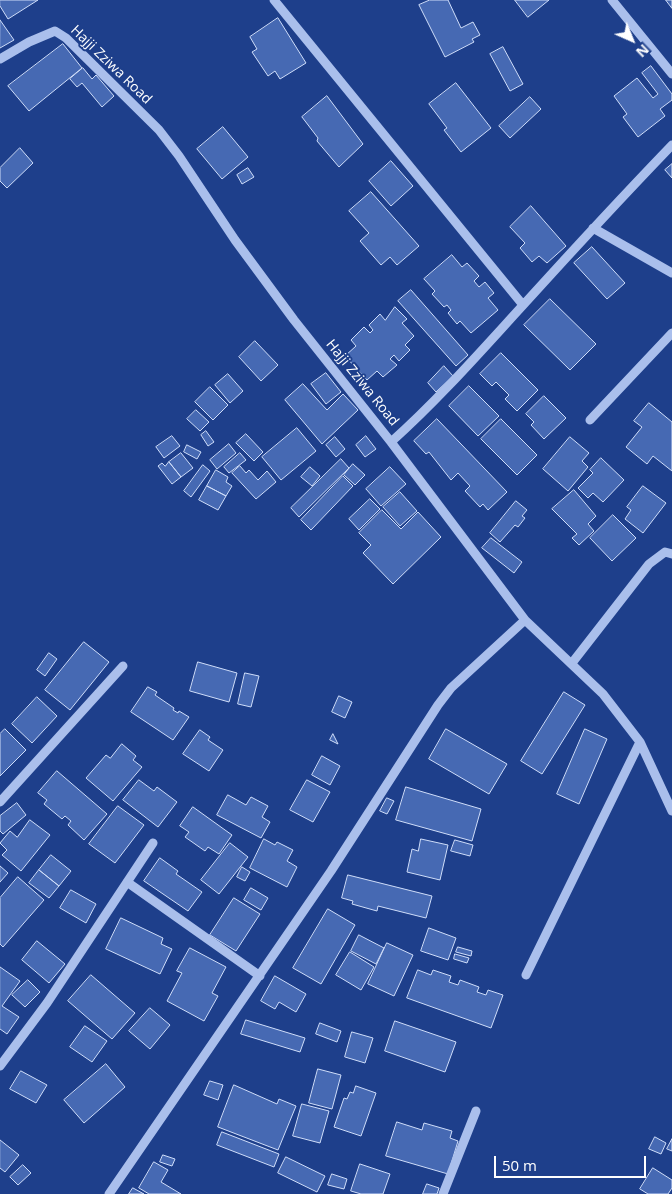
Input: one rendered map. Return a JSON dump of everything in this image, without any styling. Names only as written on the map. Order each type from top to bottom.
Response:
[{"type":"street","points":[[274,0],[523,305]]},
{"type":"street","points":[[612,0],[672,74]]},
{"type":"street","name":"Hajji Zziwa Road","points":[[0,59],[29,42],[55,31],[66,38],[159,130],[294,320],[391,442],[526,620],[604,694],[640,742],[672,811]]},
{"type":"street","points":[[391,442],[427,410],[593,228],[672,145]]},
{"type":"street","points":[[593,228],[672,273]]},
{"type":"street","points":[[590,420],[672,333]]},
{"type":"street","points":[[572,663],[649,564],[665,552],[672,554]]},
{"type":"street","points":[[110,1194],[331,871],[438,705],[451,688],[526,620]]},
{"type":"street","points":[[0,802],[123,666]]},
{"type":"street","points":[[526,975],[640,742]]},
{"type":"street","points":[[0,1066],[47,1003],[153,843]]},
{"type":"street","points":[[127,882],[260,976]]},
{"type":"street","points":[[443,1194],[476,1111]]},
{"type":"building","points":[[0,0],[38,0],[8,19],[0,6]]},
{"type":"building","points":[[430,0],[448,0],[461,28],[473,22],[480,35],[472,39],[474,42],[445,57],[419,5]]},
{"type":"building","points":[[515,0],[549,0],[528,17]]},
{"type":"building","points":[[666,0],[672,0],[672,8]]},
{"type":"building","points":[[278,18],[306,63],[280,79],[275,71],[268,76],[252,52],[257,49],[250,37]]},
{"type":"building","points":[[0,20],[14,40],[0,48]]},
{"type":"building","points":[[63,44],[82,68],[29,111],[8,86]]},
{"type":"building","points":[[503,47],[523,84],[510,91],[490,54]]},
{"type":"building","points":[[651,66],[672,94],[672,100],[660,109],[665,116],[638,137],[623,117],[627,114],[614,96],[637,78],[653,98],[658,94],[642,73]]},
{"type":"building","points":[[83,68],[92,79],[96,75],[114,96],[102,107],[82,83],[77,87],[70,79]]},
{"type":"building","points":[[456,83],[491,128],[461,152],[444,130],[447,128],[429,104]]},
{"type":"building","points":[[327,96],[363,144],[339,167],[317,141],[318,138],[302,117]]},
{"type":"building","points":[[530,97],[541,109],[510,138],[499,126]]},
{"type":"building","points":[[223,127],[248,157],[222,179],[197,149]]},
{"type":"building","points":[[20,148],[33,163],[7,188],[0,181],[0,168]]},
{"type":"building","points":[[391,161],[413,186],[391,206],[369,181]]},
{"type":"building","points":[[672,164],[672,178],[665,170]]},
{"type":"building","points":[[248,168],[254,177],[242,184],[237,175]]},
{"type":"building","points":[[371,192],[419,246],[397,265],[390,257],[381,265],[360,241],[369,233],[349,211]]},
{"type":"building","points":[[531,206],[566,246],[547,263],[539,256],[532,262],[520,248],[525,243],[510,227]]},
{"type":"building","points":[[592,247],[625,283],[607,299],[574,263]]},
{"type":"building","points":[[452,255],[462,267],[467,263],[479,276],[474,281],[479,287],[485,282],[494,293],[488,298],[498,310],[471,333],[460,321],[457,324],[448,313],[451,310],[447,305],[444,307],[432,294],[435,291],[424,279]]},
{"type":"building","points":[[411,290],[468,355],[456,366],[398,301]]},
{"type":"building","points":[[550,299],[596,344],[570,370],[524,325]]},
{"type":"building","points":[[395,307],[407,319],[402,323],[414,336],[405,345],[410,350],[399,361],[394,355],[390,359],[397,365],[383,377],[377,371],[367,380],[345,356],[356,346],[351,340],[364,327],[370,333],[373,330],[369,325],[380,314],[385,320]]},
{"type":"building","points":[[255,341],[278,365],[261,381],[239,357]]},
{"type":"building","points":[[501,353],[538,390],[517,411],[505,399],[509,395],[496,382],[492,386],[480,374]]},
{"type":"building","points":[[444,366],[453,376],[436,392],[428,383]]},
{"type":"building","points":[[326,373],[341,392],[326,404],[311,384]]},
{"type":"building","points":[[228,374],[243,391],[230,403],[215,385]]},
{"type":"building","points":[[303,384],[327,410],[343,394],[358,410],[322,444],[285,400]]},
{"type":"building","points":[[469,386],[499,416],[478,436],[449,406]]},
{"type":"building","points":[[210,387],[228,405],[213,420],[195,402]]},
{"type":"building","points":[[544,396],[566,418],[544,439],[531,425],[534,422],[526,414]]},
{"type":"building","points":[[649,403],[672,422],[672,471],[653,456],[647,464],[626,447],[642,427],[634,421]]},
{"type":"building","points":[[196,410],[209,422],[200,431],[187,419]]},
{"type":"building","points":[[437,419],[507,492],[488,510],[483,504],[480,507],[465,491],[470,486],[458,473],[451,480],[429,452],[426,454],[414,441]]},
{"type":"building","points":[[501,419],[537,455],[517,475],[481,439]]},
{"type":"building","points":[[297,428],[316,451],[281,480],[262,457]]},
{"type":"building","points":[[206,431],[214,442],[208,446],[201,435]]},
{"type":"building","points":[[246,434],[263,452],[254,461],[236,443]]},
{"type":"building","points":[[172,436],[180,446],[164,458],[156,447]]},
{"type":"building","points":[[366,436],[376,449],[365,457],[356,445]]},
{"type":"building","points":[[335,437],[345,449],[336,457],[326,445]]},
{"type":"building","points":[[570,437],[589,453],[582,461],[588,467],[568,491],[543,469]]},
{"type":"building","points":[[229,444],[236,453],[217,469],[210,460]]},
{"type":"building","points":[[187,445],[201,452],[197,459],[184,452]]},
{"type":"building","points":[[181,453],[193,468],[181,477],[169,462]]},
{"type":"building","points":[[240,453],[246,460],[229,473],[224,467]]},
{"type":"building","points":[[601,458],[624,480],[603,502],[593,493],[588,498],[578,488],[593,473],[590,470]]},
{"type":"building","points":[[341,459],[349,468],[299,517],[291,508]]},
{"type":"building","points":[[169,462],[181,477],[172,484],[158,466],[162,463],[165,466]]},
{"type":"building","points":[[353,464],[365,475],[355,485],[344,475]]},
{"type":"building","points":[[203,465],[210,471],[191,497],[184,491]]},
{"type":"building","points":[[240,466],[246,473],[249,470],[258,480],[267,471],[276,482],[256,499],[232,473]]},
{"type":"building","points":[[310,467],[320,476],[312,486],[301,477]]},
{"type":"building","points":[[390,467],[406,484],[381,506],[366,489]]},
{"type":"building","points":[[216,470],[228,477],[226,482],[232,486],[226,496],[207,486]]},
{"type":"building","points":[[343,476],[353,486],[311,530],[301,520]]},
{"type":"building","points":[[207,486],[226,496],[218,510],[199,500]]},
{"type":"building","points":[[643,486],[666,503],[643,533],[625,519],[631,510],[627,507]]},
{"type":"building","points":[[574,490],[596,516],[588,524],[594,531],[579,545],[572,538],[577,534],[552,509]]},
{"type":"building","points":[[400,492],[417,511],[400,526],[383,507]]},
{"type":"building","points":[[370,499],[380,509],[359,530],[349,519]]},
{"type":"building","points":[[516,501],[527,510],[522,516],[525,518],[518,527],[515,525],[500,542],[490,533]]},
{"type":"building","points":[[382,510],[401,529],[418,512],[441,537],[393,584],[363,553],[371,545],[359,533]]},
{"type":"building","points":[[613,515],[636,538],[612,561],[590,538]]},
{"type":"building","points":[[491,538],[522,562],[514,573],[482,548]]},
{"type":"building","points":[[84,642],[109,662],[70,710],[45,690]]},
{"type":"building","points":[[49,653],[57,659],[45,676],[37,670]]},
{"type":"building","points":[[198,662],[237,673],[229,702],[190,691]]},
{"type":"building","points":[[245,673],[259,676],[251,707],[238,704]]},
{"type":"building","points":[[148,687],[157,692],[155,695],[174,708],[173,710],[189,717],[173,740],[131,712]]},
{"type":"building","points":[[564,692],[585,705],[542,774],[521,761]]},
{"type":"building","points":[[339,696],[352,702],[345,718],[332,712]]},
{"type":"building","points":[[37,697],[57,716],[32,743],[12,724]]},
{"type":"building","points":[[5,729],[26,750],[0,776],[0,734]]},
{"type":"building","points":[[446,729],[507,764],[489,794],[429,759]]},
{"type":"building","points":[[585,729],[607,739],[579,804],[557,794]]},
{"type":"building","points":[[200,730],[210,737],[208,740],[223,750],[209,771],[183,754]]},
{"type":"building","points":[[333,734],[338,744],[330,740]]},
{"type":"building","points":[[122,744],[136,756],[133,760],[142,767],[113,801],[86,778],[106,755],[110,758]]},
{"type":"building","points":[[322,756],[340,766],[330,785],[312,775]]},
{"type":"building","points":[[57,771],[107,814],[84,840],[68,825],[71,821],[65,816],[62,819],[44,804],[47,800],[38,793]]},
{"type":"building","points":[[139,780],[154,791],[157,787],[177,802],[158,827],[123,800]]},
{"type":"building","points":[[307,780],[330,792],[313,822],[290,810]]},
{"type":"building","points":[[406,787],[481,809],[472,841],[396,820]]},
{"type":"building","points":[[228,795],[246,805],[251,797],[268,806],[262,817],[270,822],[261,838],[217,815]]},
{"type":"building","points":[[387,798],[394,801],[387,814],[380,811]]},
{"type":"building","points":[[17,803],[26,815],[3,834],[0,831],[0,816]]},
{"type":"building","points":[[118,806],[144,825],[115,863],[89,844]]},
{"type":"building","points":[[193,807],[232,835],[219,854],[208,847],[205,851],[185,837],[189,832],[180,826]]},
{"type":"building","points":[[30,820],[50,835],[21,871],[2,855],[7,850],[0,843],[10,831],[17,837]]},
{"type":"building","points":[[264,839],[275,845],[277,842],[293,850],[287,861],[297,867],[287,887],[250,868]]},
{"type":"building","points":[[421,839],[448,845],[440,880],[407,872],[412,849],[418,851]]},
{"type":"building","points":[[455,840],[473,845],[470,856],[451,851]]},
{"type":"building","points":[[230,843],[248,857],[219,894],[201,880]]},
{"type":"building","points":[[51,855],[71,871],[59,886],[39,870]]},
{"type":"building","points":[[160,858],[178,871],[176,874],[202,892],[188,911],[144,881]]},
{"type":"building","points":[[0,866],[8,873],[0,882]]},
{"type":"building","points":[[242,867],[250,872],[245,881],[237,877]]},
{"type":"building","points":[[39,870],[59,886],[49,898],[29,883]]},
{"type":"building","points":[[348,875],[432,896],[426,918],[378,906],[377,911],[352,904],[353,901],[342,898]]},
{"type":"building","points":[[18,877],[44,900],[3,947],[0,944],[0,898]]},
{"type":"building","points":[[251,888],[268,898],[261,910],[244,900]]},
{"type":"building","points":[[71,890],[96,904],[86,923],[60,908]]},
{"type":"building","points":[[234,898],[260,914],[236,951],[210,935]]},
{"type":"building","points":[[328,909],[355,925],[321,984],[293,968]]},
{"type":"building","points":[[121,918],[163,938],[161,944],[172,949],[160,974],[106,949]]},
{"type":"building","points":[[429,928],[456,938],[448,960],[421,951]]},
{"type":"building","points":[[359,935],[384,948],[376,964],[351,951]]},
{"type":"building","points":[[37,941],[65,964],[49,983],[22,960]]},
{"type":"building","points":[[387,943],[413,955],[394,996],[368,984]]},
{"type":"building","points":[[458,947],[472,951],[471,956],[456,952]]},
{"type":"building","points":[[190,948],[226,967],[212,993],[218,996],[204,1021],[167,1001],[182,973],[177,971]]},
{"type":"building","points":[[350,952],[374,967],[361,990],[336,975]]},
{"type":"building","points":[[455,954],[469,958],[467,963],[454,959]]},
{"type":"building","points":[[0,967],[20,981],[2,1006],[19,1017],[7,1034],[0,1029]]},
{"type":"building","points":[[418,970],[431,975],[433,970],[451,976],[449,982],[458,985],[460,980],[479,987],[477,992],[486,995],[488,990],[503,995],[491,1028],[407,998]]},
{"type":"building","points":[[91,975],[135,1013],[112,1039],[68,1001]]},
{"type":"building","points":[[275,976],[306,994],[296,1012],[279,1002],[275,1009],[261,1001]]},
{"type":"building","points":[[28,980],[40,992],[25,1007],[12,995]]},
{"type":"building","points":[[150,1008],[170,1025],[150,1049],[129,1031]]},
{"type":"building","points":[[246,1020],[305,1038],[300,1052],[241,1034]]},
{"type":"building","points":[[395,1021],[456,1042],[445,1072],[385,1051]]},
{"type":"building","points":[[320,1023],[341,1031],[337,1042],[316,1034]]},
{"type":"building","points":[[85,1026],[107,1041],[92,1062],[70,1047]]},
{"type":"building","points":[[352,1032],[373,1038],[365,1063],[345,1057]]},
{"type":"building","points":[[106,1064],[125,1087],[84,1123],[64,1100]]},
{"type":"building","points":[[318,1069],[341,1075],[332,1109],[309,1103]]},
{"type":"building","points":[[21,1071],[47,1085],[36,1103],[10,1089]]},
{"type":"building","points":[[210,1081],[223,1085],[218,1100],[204,1095]]},
{"type":"building","points":[[234,1085],[277,1104],[279,1099],[296,1106],[278,1150],[218,1127]]},
{"type":"building","points":[[356,1086],[376,1093],[361,1136],[334,1127],[344,1098],[347,1099],[350,1092],[353,1093]]},
{"type":"building","points":[[302,1104],[329,1111],[320,1143],[293,1136]]},
{"type":"building","points":[[397,1122],[422,1130],[424,1123],[452,1131],[450,1138],[458,1141],[448,1174],[386,1156]]},
{"type":"building","points":[[222,1132],[279,1154],[274,1167],[217,1145]]},
{"type":"building","points":[[655,1137],[666,1143],[661,1154],[649,1149]]},
{"type":"building","points":[[672,1139],[672,1151],[667,1149]]},
{"type":"building","points":[[0,1140],[19,1155],[5,1172],[0,1168]]},
{"type":"building","points":[[163,1155],[175,1159],[172,1166],[160,1162]]},
{"type":"building","points":[[286,1157],[325,1176],[317,1192],[278,1173]]},
{"type":"building","points":[[154,1162],[168,1170],[161,1182],[181,1194],[149,1194],[139,1188]]},
{"type":"building","points":[[360,1164],[390,1174],[383,1194],[361,1194],[351,1191]]},
{"type":"building","points":[[23,1165],[31,1173],[18,1185],[10,1177]]},
{"type":"building","points":[[653,1168],[672,1180],[672,1188],[668,1194],[648,1194],[640,1189]]},
{"type":"building","points":[[332,1174],[347,1179],[344,1189],[328,1185]]},
{"type":"building","points":[[427,1184],[439,1188],[437,1194],[423,1194]]},
{"type":"building","points":[[133,1188],[144,1194],[129,1194]]}]
